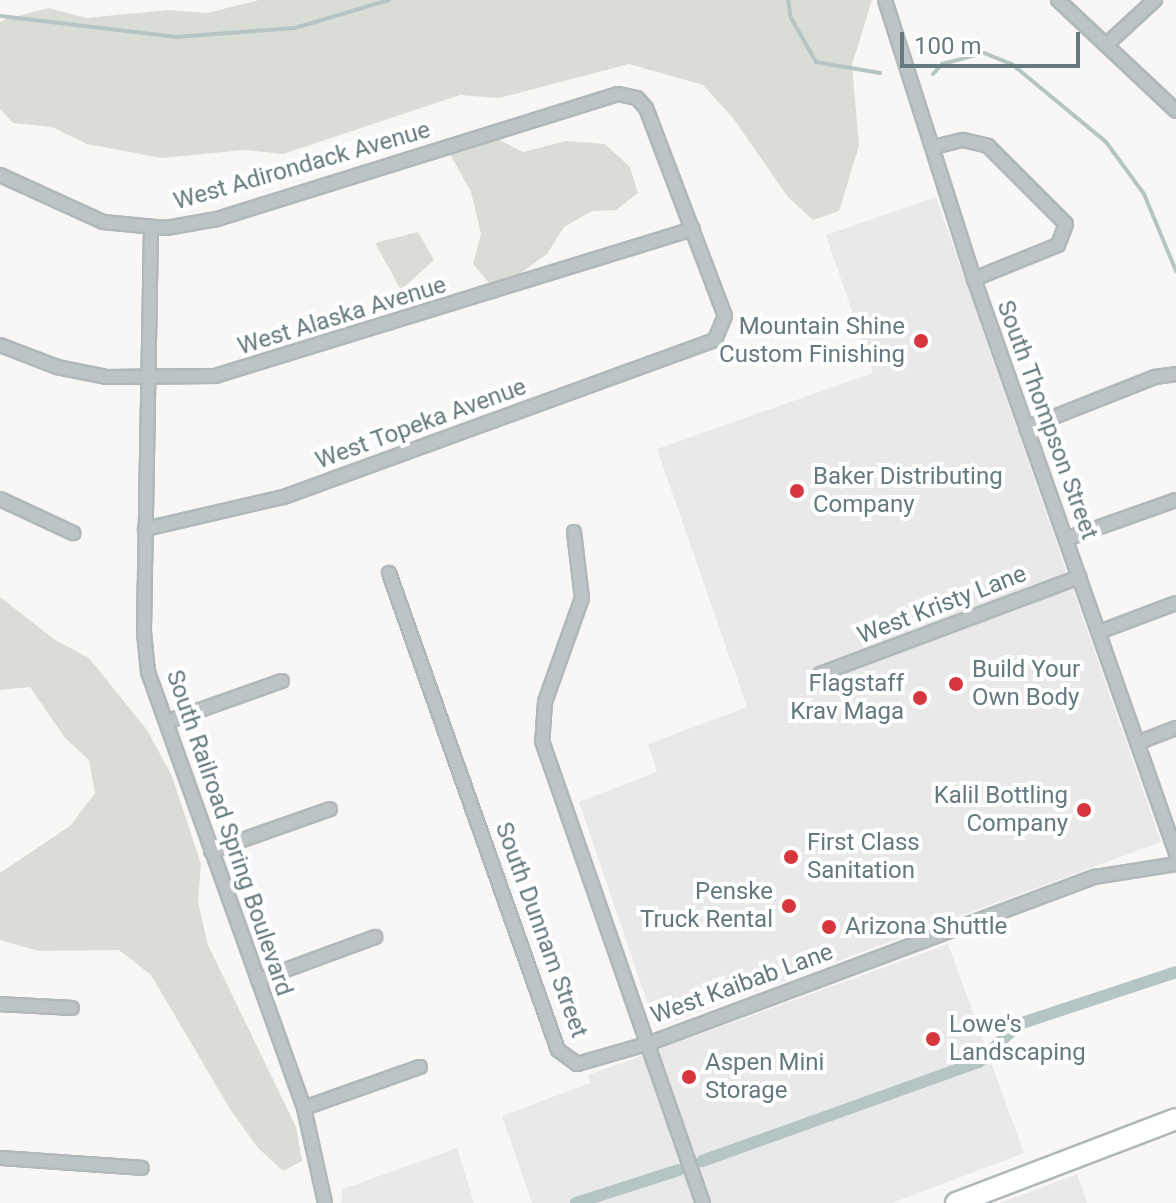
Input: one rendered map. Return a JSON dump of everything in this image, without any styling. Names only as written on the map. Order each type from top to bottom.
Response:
[{"type":"main road","points":[[956,1203],[1176,1119]]},
{"type":"street","name":"South Thompson Street","points":[[885,0],[974,279],[1176,853]]},
{"type":"street","points":[[1058,0],[1176,111]]},
{"type":"street","points":[[1106,45],[1155,0]]},
{"type":"street","name":"West Adirondack Avenue","points":[[0,175],[103,222],[151,228],[217,219],[618,94],[637,98],[646,108],[693,229]]},
{"type":"street","points":[[934,147],[963,140],[988,146],[1066,224],[1058,245],[974,279]]},
{"type":"street","name":"South Railroad Spring Boulevard","points":[[151,228],[145,650],[166,722],[304,1108],[325,1203]]},
{"type":"street","name":"West Topeka Avenue","points":[[145,529],[283,497],[707,345],[722,333],[725,316],[693,229]]},
{"type":"street","name":"West Alaska Avenue","points":[[0,345],[57,367],[149,381],[253,368],[693,229]]},
{"type":"street","points":[[1026,428],[1155,377],[1176,374]]},
{"type":"street","points":[[0,499],[73,533]]},
{"type":"street","points":[[1066,539],[1176,500]]},
{"type":"street","name":"West Kaibab Lane","points":[[574,532],[582,598],[545,702],[542,741],[650,1043],[1095,877],[1176,864]]},
{"type":"street","name":"South Dunnam Street","points":[[389,573],[558,1050],[570,1061],[589,1063],[650,1043]]},
{"type":"street","name":"West Kristy Lane","points":[[820,674],[1079,577]]},
{"type":"street","points":[[1099,632],[1176,603]]},
{"type":"street","points":[[166,722],[282,681]]},
{"type":"street","points":[[1137,743],[1176,728]]},
{"type":"street","points":[[211,851],[330,809]]},
{"type":"street","points":[[258,980],[375,937]]},
{"type":"street","points":[[0,1004],[72,1008]]},
{"type":"street","points":[[650,1043],[703,1203]]},
{"type":"street","points":[[304,1108],[420,1067]]},
{"type":"street","points":[[0,1158],[142,1168]]},
{"type":"shaded area","points":[[259,0],[872,0],[852,65],[859,146],[839,211],[813,220],[788,197],[733,118],[703,85],[629,64],[499,98],[460,95],[283,154],[244,150],[162,158],[87,144],[52,127],[13,123],[0,109],[0,22],[6,19],[49,8],[86,18],[168,10],[207,13]]},
{"type":"shaded area","points":[[488,134],[523,152],[566,141],[605,144],[630,167],[638,193],[616,210],[592,211],[564,227],[547,254],[517,276],[490,284],[473,264],[481,234],[471,192],[445,145]]},
{"type":"shaded area","points":[[936,197],[1161,842],[656,1028],[579,802],[657,772],[648,744],[747,707],[657,449],[873,373],[826,235]]},
{"type":"shaded area","points":[[418,232],[434,260],[401,290],[375,243]]},
{"type":"shaded area","points":[[0,597],[55,640],[89,658],[147,730],[172,776],[201,864],[198,902],[208,945],[296,1127],[302,1161],[283,1171],[258,1148],[230,1109],[151,975],[119,950],[39,951],[0,940],[0,873],[70,826],[95,793],[89,760],[65,738],[30,687],[0,690]]},
{"type":"shaded area","points":[[948,944],[1024,1153],[892,1203],[532,1203],[502,1116],[590,1083],[588,1075]]},
{"type":"shaded area","points":[[457,1148],[474,1203],[341,1203],[343,1189]]},
{"type":"shaded area","points":[[1077,1174],[1087,1203],[1000,1203]]},
{"type":"waterway","points":[[0,16],[175,37],[295,28],[389,0]]},
{"type":"waterway","points":[[788,0],[791,18],[816,62],[880,73]]},
{"type":"waterway","points":[[933,74],[942,64],[984,53],[1013,65],[1106,142],[1144,194],[1176,271]]},
{"type":"waterway","points":[[702,1161],[979,1062],[1019,1024],[1176,972]]},
{"type":"waterway","points":[[576,1203],[679,1170]]},
{"type":"place","name":"Mountain Shine Custom Finishing","points":[[921,341]]},
{"type":"place","name":"Baker Distributing Company","points":[[797,491]]},
{"type":"place","name":"Build Your Own Body","points":[[956,684]]},
{"type":"place","name":"Flagstaff Krav Maga","points":[[920,698]]},
{"type":"place","name":"Kalil Bottling Company","points":[[1084,810]]},
{"type":"place","name":"First Class Sanitation","points":[[791,857]]},
{"type":"place","name":"Penske Truck Rental","points":[[789,906]]},
{"type":"place","name":"Arizona Shuttle","points":[[829,927]]},
{"type":"place","name":"Lowe's Landscaping","points":[[933,1039]]},
{"type":"place","name":"Aspen Mini Storage","points":[[689,1077]]}]
